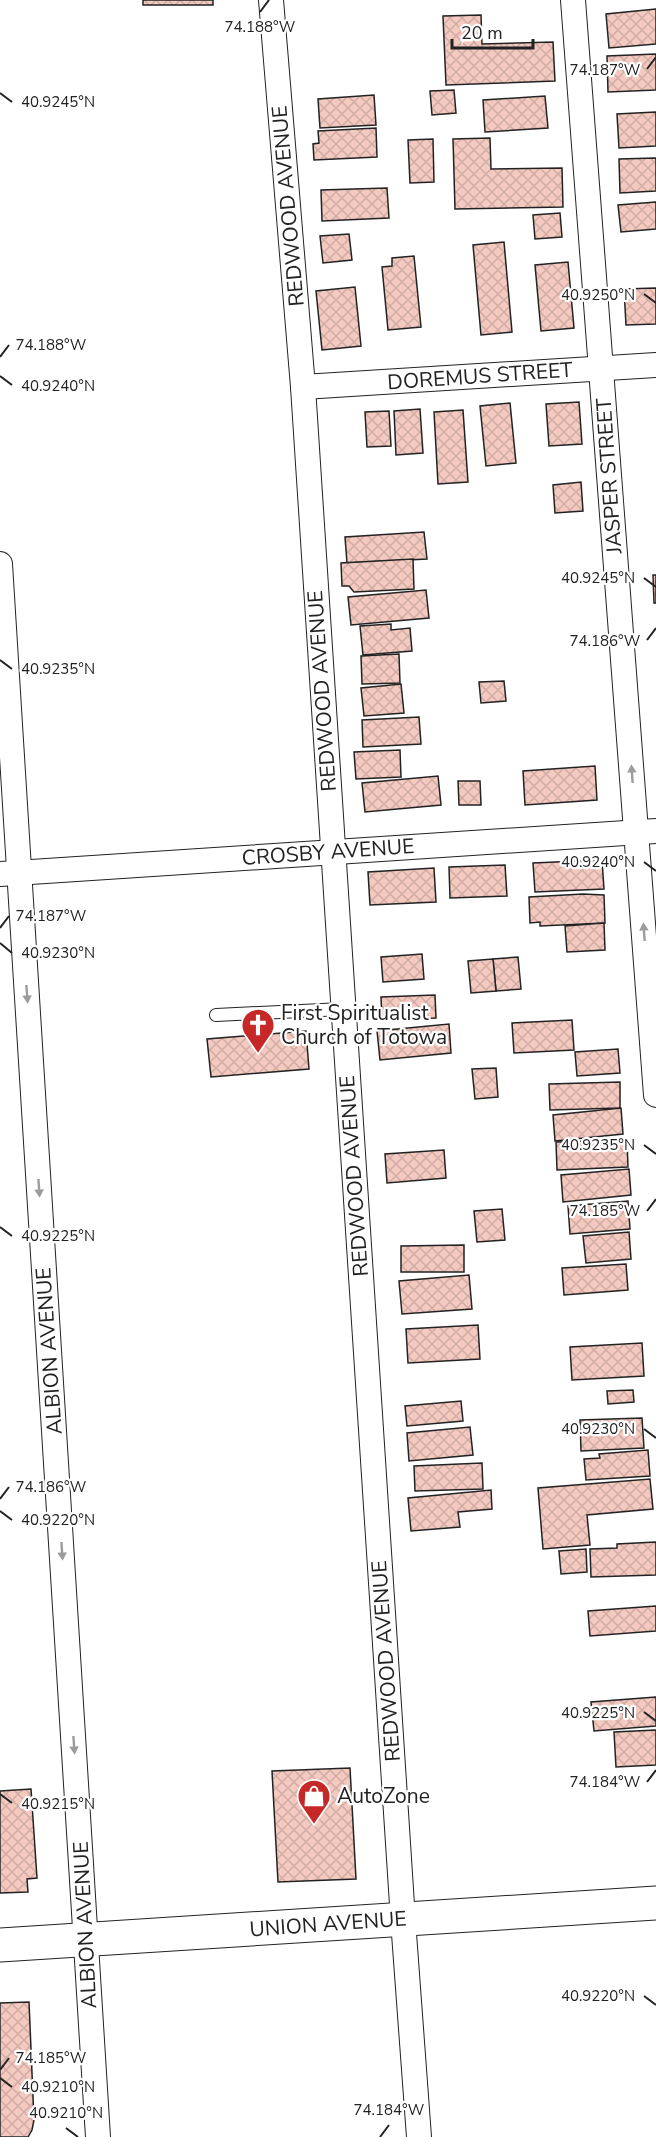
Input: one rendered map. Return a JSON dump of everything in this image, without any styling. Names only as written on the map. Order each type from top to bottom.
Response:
[{"type":"main road","name":"UNION AVENUE","points":[[0,1945],[656,1903]]},
{"type":"street","name":"REDWOOD AVENUE","points":[[271,0],[303,387],[418,2137]]},
{"type":"street","name":"JASPER STREET","points":[[573,0],[602,368],[646,832],[656,1095]]},
{"type":"street","name":"DOREMUS STREET","points":[[303,387],[656,365]]},
{"type":"street","name":"ALBION AVENUE","points":[[0,564],[9,873],[87,1940],[98,2137]]},
{"type":"street","name":"CROSBY AVENUE","points":[[9,873],[646,832]]},
{"type":"lane","points":[[216,1015],[343,1009]]},
{"type":"building","points":[[143,0],[213,0],[213,5],[143,5]]},
{"type":"building","points":[[656,9],[656,44],[609,48],[606,14]]},
{"type":"building","points":[[481,15],[482,44],[553,42],[555,81],[446,85],[443,16]]},
{"type":"building","points":[[656,54],[656,90],[608,92],[607,56]]},
{"type":"building","points":[[454,90],[456,113],[432,115],[430,91]]},
{"type":"building","points":[[374,95],[376,125],[320,128],[318,99]]},
{"type":"building","points":[[545,96],[548,128],[485,132],[483,100]]},
{"type":"building","points":[[656,112],[656,146],[619,148],[617,114]]},
{"type":"building","points":[[376,128],[377,157],[314,160],[313,144],[319,143],[318,131]]},
{"type":"building","points":[[490,138],[491,169],[562,168],[563,207],[455,209],[453,139]]},
{"type":"building","points":[[433,139],[434,182],[410,183],[408,140]]},
{"type":"building","points":[[656,158],[656,191],[620,193],[619,159]]},
{"type":"building","points":[[387,188],[389,218],[322,221],[321,190]]},
{"type":"building","points":[[656,202],[656,229],[621,232],[618,205]]},
{"type":"building","points":[[560,213],[562,237],[535,239],[533,215]]},
{"type":"building","points":[[349,234],[352,260],[323,263],[320,236]]},
{"type":"building","points":[[504,242],[512,332],[481,335],[473,245]]},
{"type":"building","points":[[414,256],[421,327],[388,330],[382,267],[392,266],[392,258]]},
{"type":"building","points":[[568,262],[574,328],[541,331],[535,265]]},
{"type":"building","points":[[355,287],[361,346],[322,350],[316,291]]},
{"type":"building","points":[[656,288],[656,324],[626,325],[624,289]]},
{"type":"building","points":[[579,402],[582,444],[549,446],[546,404]]},
{"type":"building","points":[[510,403],[516,463],[486,466],[480,406]]},
{"type":"building","points":[[420,409],[423,453],[396,455],[394,411]]},
{"type":"building","points":[[463,410],[468,482],[438,484],[434,412]]},
{"type":"building","points":[[389,411],[391,446],[367,447],[365,412]]},
{"type":"building","points":[[581,482],[583,511],[555,513],[553,485]]},
{"type":"building","points":[[424,532],[427,559],[347,563],[345,537]]},
{"type":"building","points":[[413,559],[414,589],[354,592],[349,586],[342,586],[341,563]]},
{"type":"building","points":[[653,575],[656,575],[656,603],[654,603]]},
{"type":"building","points":[[426,590],[429,618],[351,625],[348,597]]},
{"type":"building","points":[[391,624],[391,630],[410,628],[412,651],[363,655],[360,626]]},
{"type":"building","points":[[399,654],[400,683],[362,684],[361,656]]},
{"type":"building","points":[[504,681],[506,701],[481,703],[479,682]]},
{"type":"building","points":[[401,684],[404,713],[364,716],[361,688]]},
{"type":"building","points":[[419,717],[421,744],[363,747],[362,720]]},
{"type":"building","points":[[400,750],[401,777],[356,779],[354,752]]},
{"type":"building","points":[[595,766],[597,800],[525,805],[523,771]]},
{"type":"building","points":[[438,776],[441,805],[365,812],[362,783]]},
{"type":"building","points":[[458,781],[480,781],[481,805],[459,805]]},
{"type":"building","points":[[602,860],[604,889],[535,892],[533,863]]},
{"type":"building","points":[[505,865],[507,896],[450,898],[449,867]]},
{"type":"building","points":[[434,868],[436,902],[370,905],[368,872]]},
{"type":"building","points":[[604,895],[605,923],[540,926],[540,922],[530,923],[529,897]]},
{"type":"building","points":[[604,923],[605,950],[567,952],[565,926]]},
{"type":"building","points":[[422,954],[424,979],[383,982],[381,957]]},
{"type":"building","points":[[518,957],[521,989],[496,991],[493,959]]},
{"type":"building","points":[[493,959],[496,991],[471,993],[468,961]]},
{"type":"building","points":[[435,995],[436,1018],[382,1020],[381,997]]},
{"type":"building","points":[[572,1020],[574,1050],[514,1053],[512,1023]]},
{"type":"building","points":[[449,1024],[451,1053],[380,1060],[377,1031]]},
{"type":"building","name":"First Spiritualist Church of Totowa","points":[[306,1031],[309,1069],[211,1077],[207,1039]]},
{"type":"building","points":[[618,1049],[620,1073],[577,1076],[575,1052]]},
{"type":"building","points":[[496,1068],[498,1097],[475,1099],[472,1069]]},
{"type":"building","points":[[620,1082],[620,1108],[550,1110],[549,1084]]},
{"type":"building","points":[[621,1108],[623,1134],[555,1141],[553,1115]]},
{"type":"building","points":[[627,1140],[628,1167],[557,1170],[556,1142]]},
{"type":"building","points":[[444,1150],[446,1178],[387,1183],[385,1154]]},
{"type":"building","points":[[629,1169],[631,1195],[563,1202],[561,1175]]},
{"type":"building","points":[[628,1201],[630,1229],[570,1234],[568,1206]]},
{"type":"building","points":[[502,1209],[505,1240],[477,1242],[474,1211]]},
{"type":"building","points":[[629,1232],[631,1259],[586,1263],[583,1236]]},
{"type":"building","points":[[464,1245],[464,1272],[401,1272],[401,1246]]},
{"type":"building","points":[[626,1264],[628,1290],[564,1295],[562,1268]]},
{"type":"building","points":[[469,1275],[472,1309],[402,1314],[399,1281]]},
{"type":"building","points":[[478,1325],[480,1359],[408,1363],[406,1329]]},
{"type":"building","points":[[642,1343],[644,1376],[572,1380],[570,1347]]},
{"type":"building","points":[[633,1390],[634,1402],[608,1404],[607,1391]]},
{"type":"building","points":[[461,1401],[463,1421],[407,1426],[405,1406]]},
{"type":"building","points":[[642,1418],[644,1448],[581,1451],[580,1420]]},
{"type":"building","points":[[470,1427],[473,1455],[409,1461],[407,1433]]},
{"type":"building","points":[[648,1450],[650,1476],[586,1480],[584,1459],[600,1458],[599,1454]]},
{"type":"building","points":[[482,1463],[483,1489],[415,1491],[414,1466]]},
{"type":"building","points":[[650,1479],[653,1509],[587,1515],[590,1545],[543,1549],[538,1488]]},
{"type":"building","points":[[491,1490],[492,1509],[458,1512],[460,1527],[411,1531],[408,1498]]},
{"type":"building","points":[[656,1542],[656,1575],[591,1577],[590,1549],[617,1548],[617,1544]]},
{"type":"building","points":[[586,1549],[587,1572],[561,1574],[559,1551]]},
{"type":"building","points":[[656,1606],[656,1631],[590,1636],[588,1611]]},
{"type":"building","points":[[656,1697],[656,1726],[594,1731],[591,1702]]},
{"type":"building","points":[[656,1730],[656,1765],[616,1767],[614,1732]]},
{"type":"building","name":"AutoZone","points":[[350,1768],[356,1879],[278,1882],[272,1771]]},
{"type":"building","points":[[31,1789],[37,1878],[27,1879],[28,1892],[0,1893],[0,1791]]},
{"type":"building","points":[[29,2002],[34,2120],[32,2130],[28,2137],[0,2137],[0,2003]]},
{"type":"place","name":"First Spiritualist Church of Totowa","points":[[258,1054]]},
{"type":"place","name":"AutoZone","points":[[314,1825]]}]
